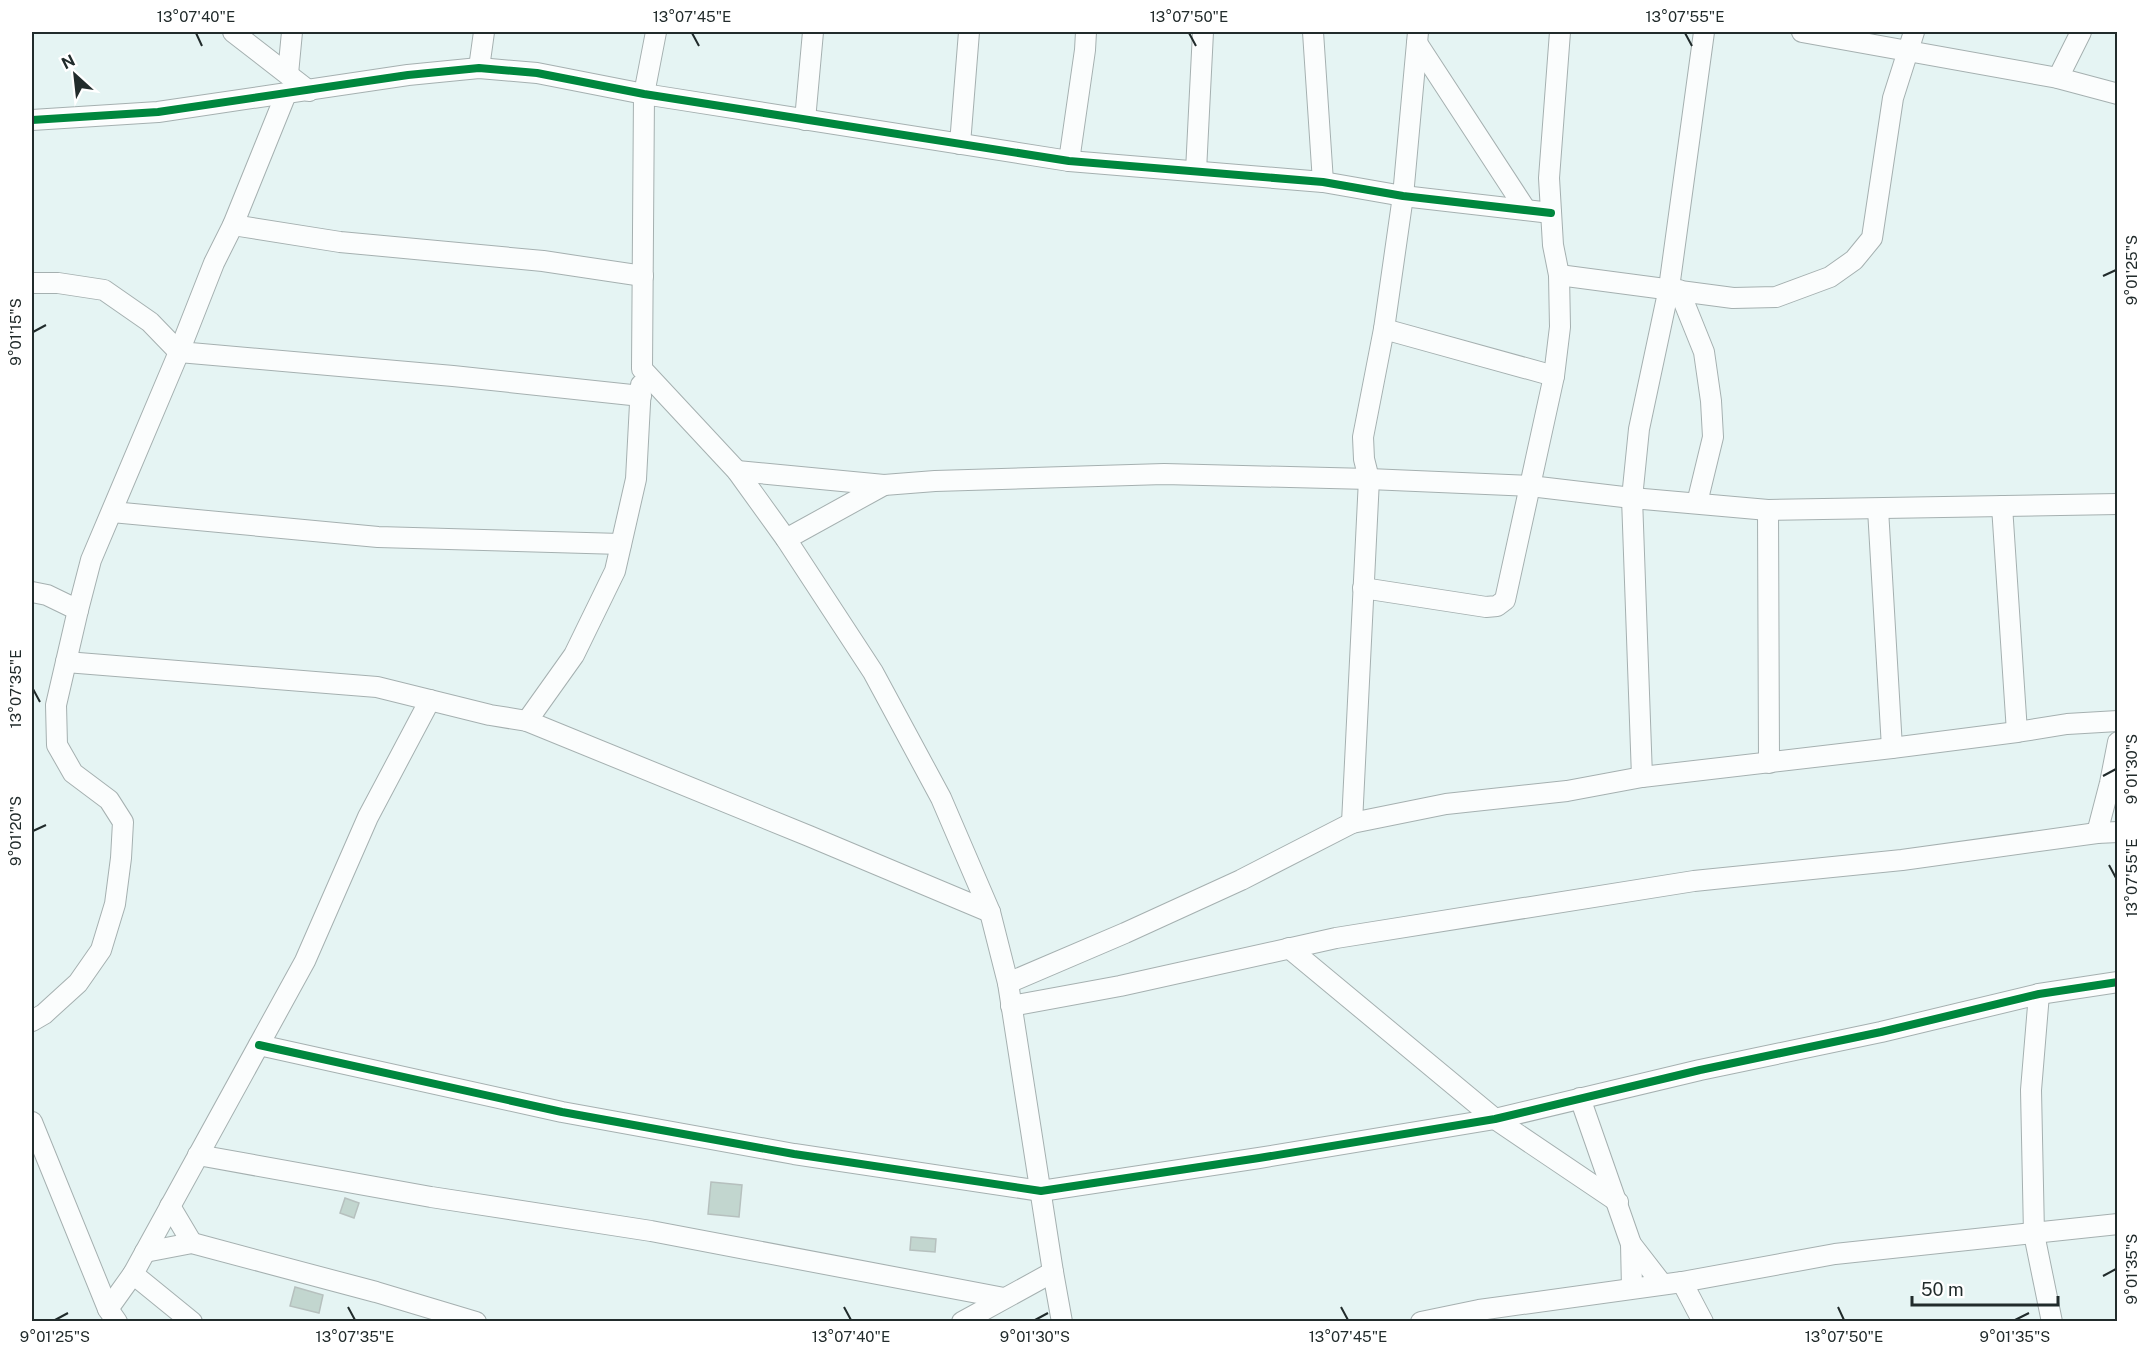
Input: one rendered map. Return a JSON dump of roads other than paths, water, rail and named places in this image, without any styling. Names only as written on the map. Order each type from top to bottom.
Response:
[{"type":"street","points":[[233,32],[309,91]]},
{"type":"street","points":[[288,74],[292,32]]},
{"type":"street","points":[[479,68],[484,32]]},
{"type":"street","points":[[527,721],[574,655],[615,571],[636,479],[642,369],[644,94],[656,32]]},
{"type":"street","points":[[805,120],[813,32]]},
{"type":"street","points":[[960,144],[969,32]]},
{"type":"street","points":[[1069,160],[1086,32]]},
{"type":"street","points":[[1196,171],[1203,32]]},
{"type":"street","points":[[1313,32],[1323,182]]},
{"type":"street","points":[[1364,588],[1486,607],[1497,606],[1505,600],[1554,376],[1560,327],[1558,275],[1553,245],[1549,178],[1560,32]]},
{"type":"street","points":[[1641,777],[1632,498],[1639,429],[1674,289],[1704,32]]},
{"type":"street","points":[[1802,32],[2058,78],[2118,94]]},
{"type":"street","points":[[1558,275],[1734,298],[1776,297],[1830,277],[1854,260],[1872,238],[1893,98],[1914,32]]},
{"type":"street","points":[[2058,78],[2081,32]]},
{"type":"street","points":[[1418,37],[1526,210]]},
{"type":"street","points":[[1352,824],[1369,479],[1364,459],[1363,437],[1384,329],[1403,196],[1418,37]]},
{"type":"street","points":[[32,120],[158,112],[408,75],[479,68],[537,73],[644,94],[1069,160],[1323,182],[1403,196],[1551,213]]},
{"type":"street","points":[[32,1021],[44,1014],[78,983],[101,950],[115,904],[121,858],[123,822],[109,800],[73,773],[57,745],[56,705],[91,560],[286,94]]},
{"type":"street","points":[[232,225],[340,242],[543,261],[643,276]]},
{"type":"street","points":[[32,283],[58,283],[105,290],[150,322],[179,352],[453,376],[641,396]]},
{"type":"street","points":[[1674,289],[1704,352],[1711,401],[1713,437],[1697,503]]},
{"type":"street","points":[[1384,329],[1554,376]]},
{"type":"street","points":[[642,369],[737,471],[786,539],[873,672],[941,798],[990,912],[1008,983],[1062,1322]]},
{"type":"street","points":[[737,471],[884,485],[935,481],[1164,474],[1369,479],[1530,486],[1768,510],[2118,504]]},
{"type":"street","points":[[786,539],[884,485]]},
{"type":"street","points":[[2002,506],[2017,732]]},
{"type":"street","points":[[1878,509],[1892,748]]},
{"type":"street","points":[[1768,510],[1769,763]]},
{"type":"street","points":[[112,512],[378,537],[621,544]]},
{"type":"street","points":[[32,592],[47,595],[78,610]]},
{"type":"street","points":[[66,662],[377,687],[490,715],[527,721],[990,912]]},
{"type":"street","points":[[112,1315],[305,961],[368,817],[430,700]]},
{"type":"street","points":[[1008,983],[1241,880],[1352,824],[1446,804],[1567,791],[1641,777],[1892,748],[2067,724],[2118,721]]},
{"type":"street","points":[[2097,832],[2118,742]]},
{"type":"street","points":[[1011,1006],[1120,986],[1348,936],[1694,881],[1902,860],[2097,832],[2118,832]]},
{"type":"street","points":[[1289,948],[1495,1119],[1617,1202]]},
{"type":"street","points":[[258,1045],[562,1112],[794,1154],[1041,1191],[1495,1119],[1700,1070],[1881,1032],[2039,994],[2118,982]]},
{"type":"street","points":[[2039,994],[2031,1090],[2034,1234],[2052,1322]]},
{"type":"street","points":[[1580,1098],[1631,1244],[1632,1288]]},
{"type":"street","points":[[32,1122],[112,1315]]},
{"type":"street","points":[[198,1155],[432,1197],[651,1231],[1004,1298]]},
{"type":"street","points":[[170,1206],[192,1243]]},
{"type":"street","points":[[1421,1322],[1479,1310],[1672,1283],[1835,1254],[2118,1224]]},
{"type":"street","points":[[145,1252],[192,1243],[376,1292],[476,1322]]},
{"type":"street","points":[[1631,1244],[1672,1283],[1703,1322]]},
{"type":"street","points":[[962,1322],[1053,1272]]},
{"type":"street","points":[[133,1274],[192,1322]]}]
